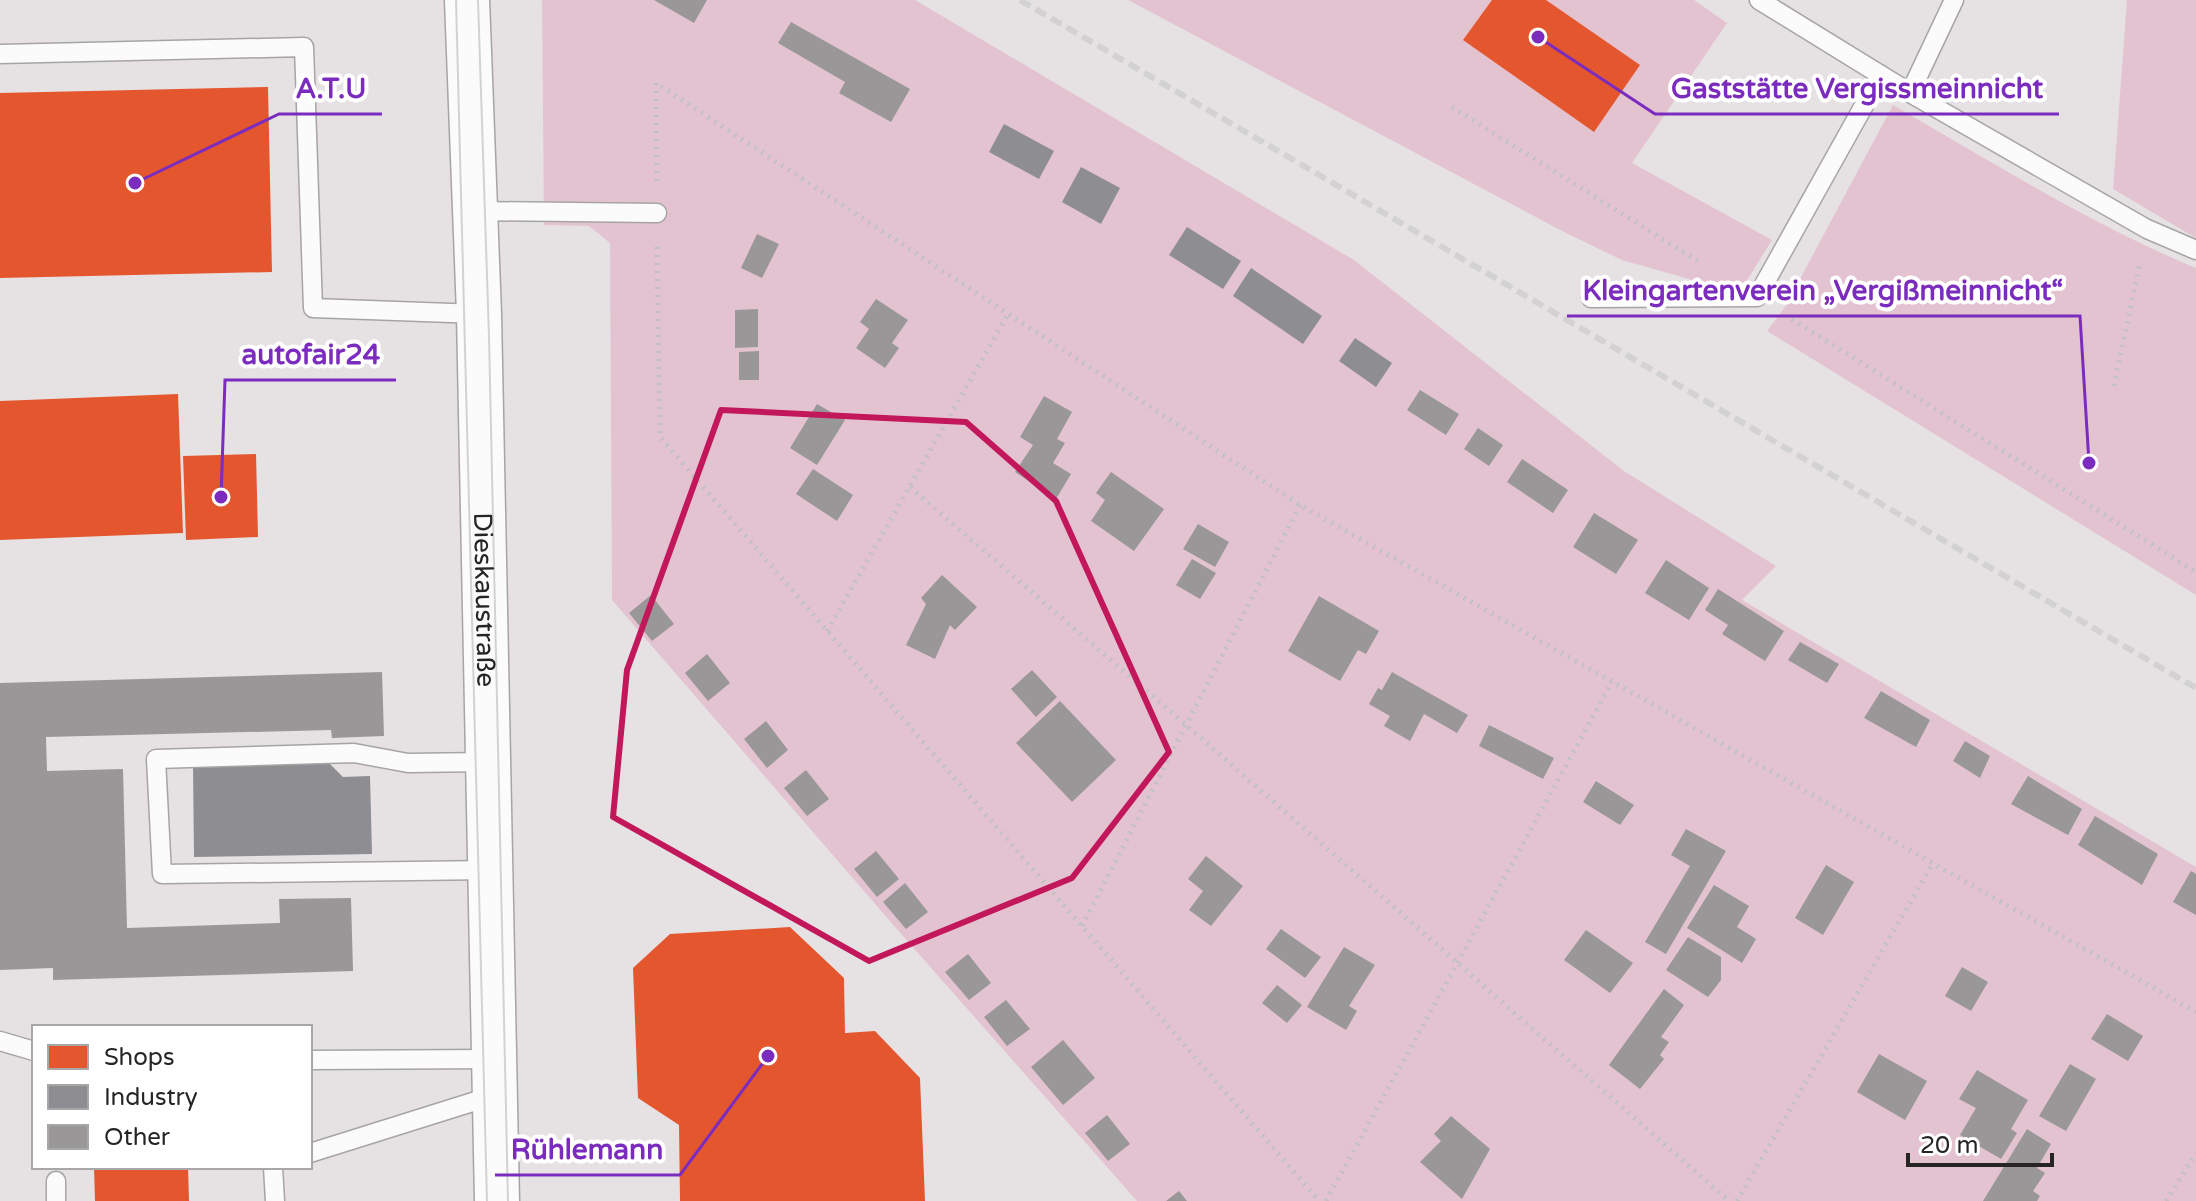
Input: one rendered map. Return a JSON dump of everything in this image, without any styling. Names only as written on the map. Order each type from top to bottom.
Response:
[{"type":"main road","name":"Dieskaustraße","points":[[467,0],[479,314],[497,1201]]},
{"type":"lane","points":[[1759,0],[1910,93],[2147,229],[2196,250]]},
{"type":"lane","points":[[1910,93],[1954,0]]},
{"type":"lane","points":[[0,54],[304,47],[313,308],[479,314]]},
{"type":"lane","points":[[1591,298],[1757,297],[1881,75]]},
{"type":"lane","points":[[474,211],[657,213]]},
{"type":"lane","points":[[487,762],[408,763],[354,753],[156,759],[162,874],[491,870]]},
{"type":"lane","points":[[0,1041],[32,1050]]},
{"type":"lane","points":[[312,1060],[494,1077]]},
{"type":"lane","points":[[312,1152],[494,1077]]},
{"type":"lane","points":[[273,1169],[275,1201]]},
{"type":"lane","points":[[56,1181],[56,1201]]},
{"type":"path","points":[[1319,1201],[660,437],[656,83],[1300,505],[2196,1012]]},
{"type":"path","points":[[1452,107],[2196,572]]},
{"type":"path","points":[[2114,386],[2147,229]]},
{"type":"path","points":[[827,631],[1008,314]]},
{"type":"path","points":[[910,487],[1729,1201]]},
{"type":"path","points":[[1082,926],[1300,505]]},
{"type":"path","points":[[1326,1201],[1612,682]]},
{"type":"path","points":[[1737,1201],[1933,863]]},
{"type":"path","points":[[2166,1201],[2196,1153]]},
{"type":"highlighted area","points":[[721,410],[966,422],[1056,501],[1169,752],[1072,878],[869,961],[613,817],[627,670]]},
{"type":"shaded area","points":[[542,0],[915,0],[1354,260],[1624,471],[1776,566],[1742,600],[2196,867],[2196,1201],[1137,1201],[612,600],[610,243],[589,226],[544,225]]},
{"type":"shaded area","points":[[1128,0],[1694,0],[1727,23],[1632,163],[1772,240],[1746,282],[1710,285],[1622,260]]},
{"type":"shaded area","points":[[2127,0],[2196,0],[2196,238],[2113,189]]},
{"type":"shaded area","points":[[1893,105],[2080,212],[2196,268],[2196,595],[1767,331],[1785,307]]},
{"type":"building: Shops","points":[[1492,0],[1546,0],[1640,65],[1594,132],[1463,40]]},
{"type":"building: Shops","points":[[268,87],[272,272],[0,278],[0,93]]},
{"type":"building: Shops","points":[[178,394],[183,533],[0,540],[0,401]]},
{"type":"building: Shops","points":[[256,454],[258,537],[186,540],[183,456]]},
{"type":"building: Shops","points":[[790,927],[844,978],[845,1033],[875,1031],[920,1078],[925,1201],[680,1201],[679,1125],[638,1098],[633,968],[670,934]]},
{"type":"building: Shops","points":[[94,1169],[188,1169],[189,1201],[95,1201]]},
{"type":"building: Industry","points":[[1004,124],[1054,151],[1039,179],[989,152]]},
{"type":"building: Industry","points":[[1081,167],[1120,188],[1101,224],[1062,202]]},
{"type":"building: Industry","points":[[1187,227],[1241,261],[1223,289],[1169,255]]},
{"type":"building: Industry","points":[[1251,268],[1322,316],[1303,344],[1233,296]]},
{"type":"building: Industry","points":[[1355,338],[1392,363],[1376,387],[1339,361]]},
{"type":"building: Industry","points":[[329,763],[343,777],[370,776],[372,854],[194,857],[193,765]]},
{"type":"building: Other","points":[[654,0],[707,0],[694,23]]},
{"type":"building: Other","points":[[791,22],[910,89],[891,122],[839,93],[845,82],[778,43]]},
{"type":"building: Other","points":[[757,234],[779,244],[762,278],[741,268]]},
{"type":"building: Other","points":[[876,299],[908,320],[892,343],[899,348],[885,368],[856,348],[869,329],[860,322]]},
{"type":"building: Other","points":[[758,309],[758,347],[735,348],[735,310]]},
{"type":"building: Other","points":[[759,351],[759,380],[739,380],[739,352]]},
{"type":"building: Other","points":[[1420,390],[1459,414],[1446,435],[1407,410]]},
{"type":"building: Other","points":[[1044,396],[1072,412],[1057,439],[1065,443],[1053,463],[1071,474],[1056,499],[1015,472],[1033,445],[1020,437]]},
{"type":"building: Other","points":[[817,404],[845,420],[817,465],[790,448]]},
{"type":"building: Other","points":[[1478,428],[1503,445],[1489,466],[1464,449]]},
{"type":"building: Other","points":[[1522,459],[1568,490],[1553,513],[1507,482]]},
{"type":"building: Other","points":[[813,469],[853,495],[837,521],[796,494]]},
{"type":"building: Other","points":[[1111,472],[1164,509],[1134,551],[1091,521],[1105,500],[1096,493]]},
{"type":"building: Other","points":[[1594,513],[1638,540],[1616,574],[1573,547]]},
{"type":"building: Other","points":[[1198,524],[1229,542],[1215,567],[1183,549]]},
{"type":"building: Other","points":[[1192,559],[1216,573],[1200,599],[1176,585]]},
{"type":"building: Other","points":[[1666,560],[1709,588],[1689,620],[1645,593]]},
{"type":"building: Other","points":[[942,575],[977,607],[955,630],[950,625],[935,659],[906,645],[926,604],[921,598]]},
{"type":"building: Other","points":[[1718,589],[1784,631],[1765,661],[1722,634],[1728,625],[1705,610]]},
{"type":"building: Other","points":[[651,595],[674,624],[652,641],[629,613]]},
{"type":"building: Other","points":[[1319,596],[1379,631],[1366,654],[1358,650],[1340,681],[1288,651]]},
{"type":"building: Other","points":[[1800,642],[1839,664],[1827,683],[1788,660]]},
{"type":"building: Other","points":[[707,654],[730,683],[708,701],[685,673]]},
{"type":"building: Other","points":[[1032,670],[1057,697],[1036,717],[1011,689]]},
{"type":"building: Other","points":[[382,672],[384,736],[332,738],[331,730],[46,737],[47,771],[123,769],[127,928],[280,923],[279,899],[351,898],[353,971],[53,980],[53,968],[0,970],[0,683]]},
{"type":"building: Other","points":[[1392,672],[1468,715],[1457,733],[1424,714],[1410,741],[1384,726],[1390,716],[1369,704]]},
{"type":"building: Other","points":[[1881,691],[1930,720],[1916,747],[1864,718]]},
{"type":"building: Other","points":[[1060,701],[1116,760],[1072,802],[1016,743]]},
{"type":"building: Other","points":[[766,721],[788,750],[767,768],[744,739]]},
{"type":"building: Other","points":[[1489,725],[1554,758],[1543,779],[1479,746]]},
{"type":"building: Other","points":[[1965,741],[1990,756],[1980,778],[1953,761]]},
{"type":"building: Other","points":[[806,770],[829,799],[807,816],[784,788]]},
{"type":"building: Other","points":[[2028,776],[2082,809],[2068,835],[2011,804]]},
{"type":"building: Other","points":[[1596,781],[1634,805],[1620,825],[1583,802]]},
{"type":"building: Other","points":[[2095,816],[2158,854],[2142,885],[2078,845]]},
{"type":"building: Other","points":[[1686,829],[1726,851],[1666,954],[1645,942],[1690,866],[1671,855]]},
{"type":"building: Other","points":[[876,851],[899,879],[877,897],[854,869]]},
{"type":"building: Other","points":[[1206,856],[1243,886],[1211,926],[1189,910],[1203,891],[1188,879]]},
{"type":"building: Other","points":[[1826,865],[1854,882],[1823,935],[1795,918]]},
{"type":"building: Other","points":[[2191,871],[2196,874],[2196,915],[2173,902]]},
{"type":"building: Other","points":[[905,883],[928,912],[906,929],[883,902]]},
{"type":"building: Other","points":[[1714,885],[1749,906],[1737,927],[1756,939],[1742,963],[1687,928]]},
{"type":"building: Other","points":[[1281,929],[1321,957],[1305,978],[1266,949]]},
{"type":"building: Other","points":[[1586,930],[1633,963],[1610,993],[1564,960]]},
{"type":"building: Other","points":[[1688,937],[1721,957],[1721,980],[1708,997],[1666,970]]},
{"type":"building: Other","points":[[1344,947],[1375,965],[1349,1006],[1357,1011],[1346,1030],[1307,1007]]},
{"type":"building: Other","points":[[968,954],[991,983],[969,1000],[945,972]]},
{"type":"building: Other","points":[[1962,967],[1988,982],[1971,1011],[1945,996]]},
{"type":"building: Other","points":[[1277,985],[1302,1005],[1287,1023],[1262,1003]]},
{"type":"building: Other","points":[[1664,989],[1684,1005],[1661,1037],[1669,1042],[1660,1055],[1664,1059],[1640,1089],[1609,1065]]},
{"type":"building: Other","points":[[1006,1000],[1030,1029],[1007,1046],[984,1017]]},
{"type":"building: Other","points":[[2107,1014],[2143,1036],[2128,1061],[2091,1039]]},
{"type":"building: Other","points":[[1063,1040],[1095,1078],[1063,1105],[1031,1067]]},
{"type":"building: Other","points":[[1879,1054],[1927,1081],[1905,1120],[1857,1092]]},
{"type":"building: Other","points":[[2070,1064],[2096,1079],[2066,1131],[2039,1116]]},
{"type":"building: Other","points":[[1977,1070],[2028,1100],[2011,1129],[2017,1133],[2001,1159],[1960,1135],[1976,1108],[1959,1099]]},
{"type":"building: Other","points":[[1107,1115],[1130,1144],[1108,1161],[1085,1133]]},
{"type":"building: Other","points":[[1451,1116],[1490,1149],[1462,1199],[1420,1162],[1441,1141],[1434,1134]]},
{"type":"building: Other","points":[[2027,1129],[2051,1144],[2037,1168],[2045,1173],[2033,1191],[2040,1196],[2037,1201],[1983,1201]]},
{"type":"building: Other","points":[[1179,1191],[1187,1201],[1166,1201]]},
{"type":"tram line","points":[[456,0],[487,1201]]},
{"type":"tram line","points":[[478,0],[489,337],[508,1201]]},
{"type":"railway","points":[[1020,0],[2196,688]]},
{"type":"place","name":"Gaststätte Vergissmeinnicht","points":[[1538,37]]},
{"type":"place","name":"A.T.U","points":[[135,183]]},
{"type":"place","name":"Kleingartenverein „Vergißmeinnicht“","points":[[2089,463]]},
{"type":"place","name":"autofair24","points":[[221,497]]},
{"type":"place","name":"Rühlemann","points":[[768,1056]]}]
